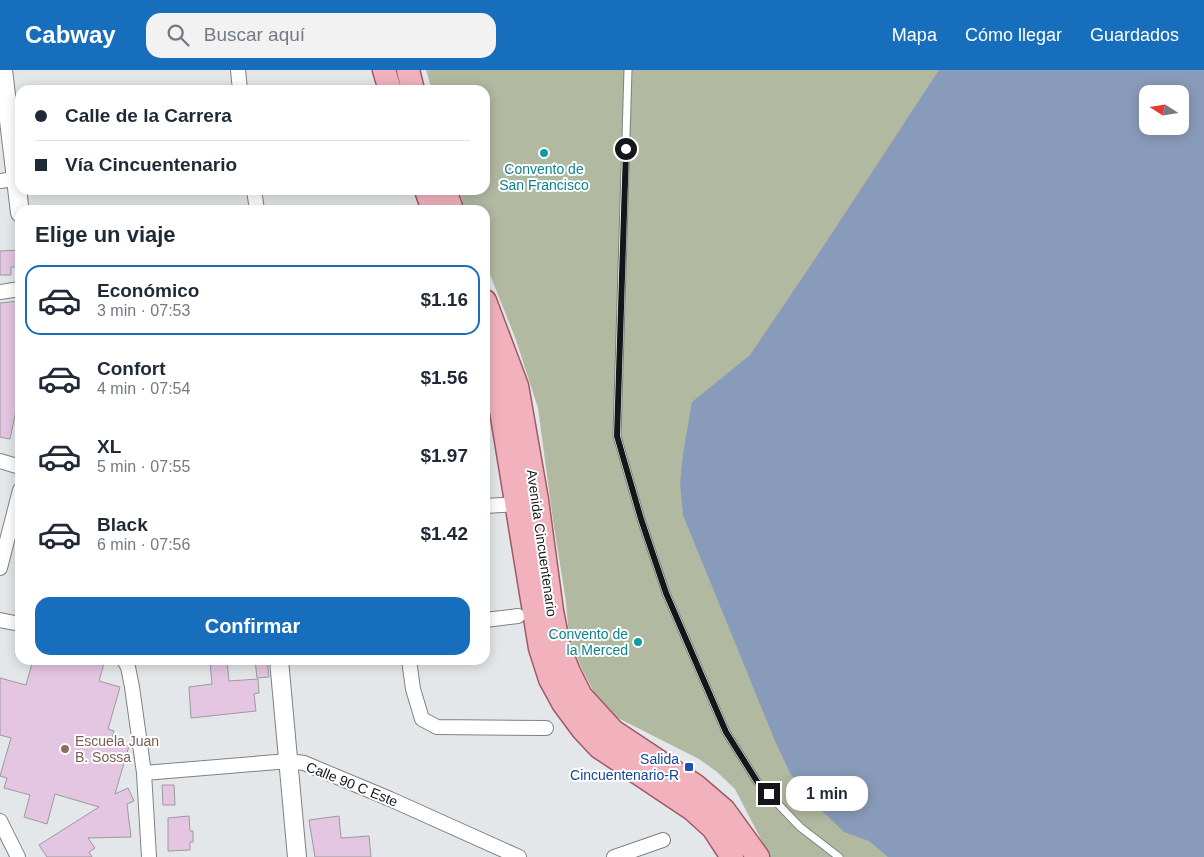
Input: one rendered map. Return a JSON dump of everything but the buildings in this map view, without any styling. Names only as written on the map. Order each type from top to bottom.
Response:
[{"type":"main road","points":[[384,70],[388,85]]},
{"type":"main road","points":[[408,70],[412,85]]},
{"type":"main road","name":"Avenida Cincuentenario","points":[[490,314],[517,386],[537,500],[552,611],[559,647],[581,696],[613,732],[696,786],[724,810],[758,857]]},
{"type":"main road","name":"Avenida Cincuentenario","points":[[490,369],[498,392],[540,648],[550,679],[563,703],[583,730],[599,746],[692,809],[713,828],[732,857]]},
{"type":"street","points":[[3,70],[12,179],[15,192]]},
{"type":"street","points":[[238,70],[240,85]]},
{"type":"street","points":[[0,292],[15,290]]},
{"type":"street","points":[[0,461],[15,466]]},
{"type":"street","points":[[490,506],[517,504]]},
{"type":"street","points":[[0,568],[15,510]]},
{"type":"street","points":[[490,619],[518,616]]},
{"type":"street","points":[[0,620],[15,623]]},
{"type":"street","points":[[127,665],[132,687],[144,773],[149,857]]},
{"type":"street","points":[[280,665],[297,857]]},
{"type":"street","points":[[410,665],[413,689],[422,719],[437,727],[546,728]]},
{"type":"street","name":"Calle 90 C Este","points":[[144,773],[289,761],[304,763],[381,795],[519,857]]},
{"type":"street","points":[[0,820],[16,856]]},
{"type":"street","points":[[614,857],[663,840]]},
{"type":"lane","points":[[628,70],[617,436],[641,519],[666,593],[726,732],[758,783],[800,827],[839,857]]},
{"type":"green space","points":[[426,70],[1204,70],[1204,857],[770,857],[735,789],[717,772],[699,759],[614,716],[597,698],[582,669],[569,637],[566,602],[538,408],[516,340],[490,275],[490,205],[464,205],[460,195],[490,195],[490,85],[430,85]]},
{"type":"water","points":[[939,70],[1204,70],[1204,857],[888,857],[869,841],[844,832],[816,805],[790,773],[775,741],[683,515],[680,483],[692,402],[750,355]]},
{"type":"place","name":"Convento de San Francisco","points":[[544,153]]},
{"type":"place","name":"Convento de la Merced","points":[[638,642]]},
{"type":"place","name":"Escuela Juan B. Sossa","points":[[65,749]]},
{"type":"place","name":"Salida Cincuentenario-R","points":[[689,767]]},
{"type":"route","points":[[626,149],[617,436],[641,519],[666,593],[726,732],[758,783],[769,794]]}]
